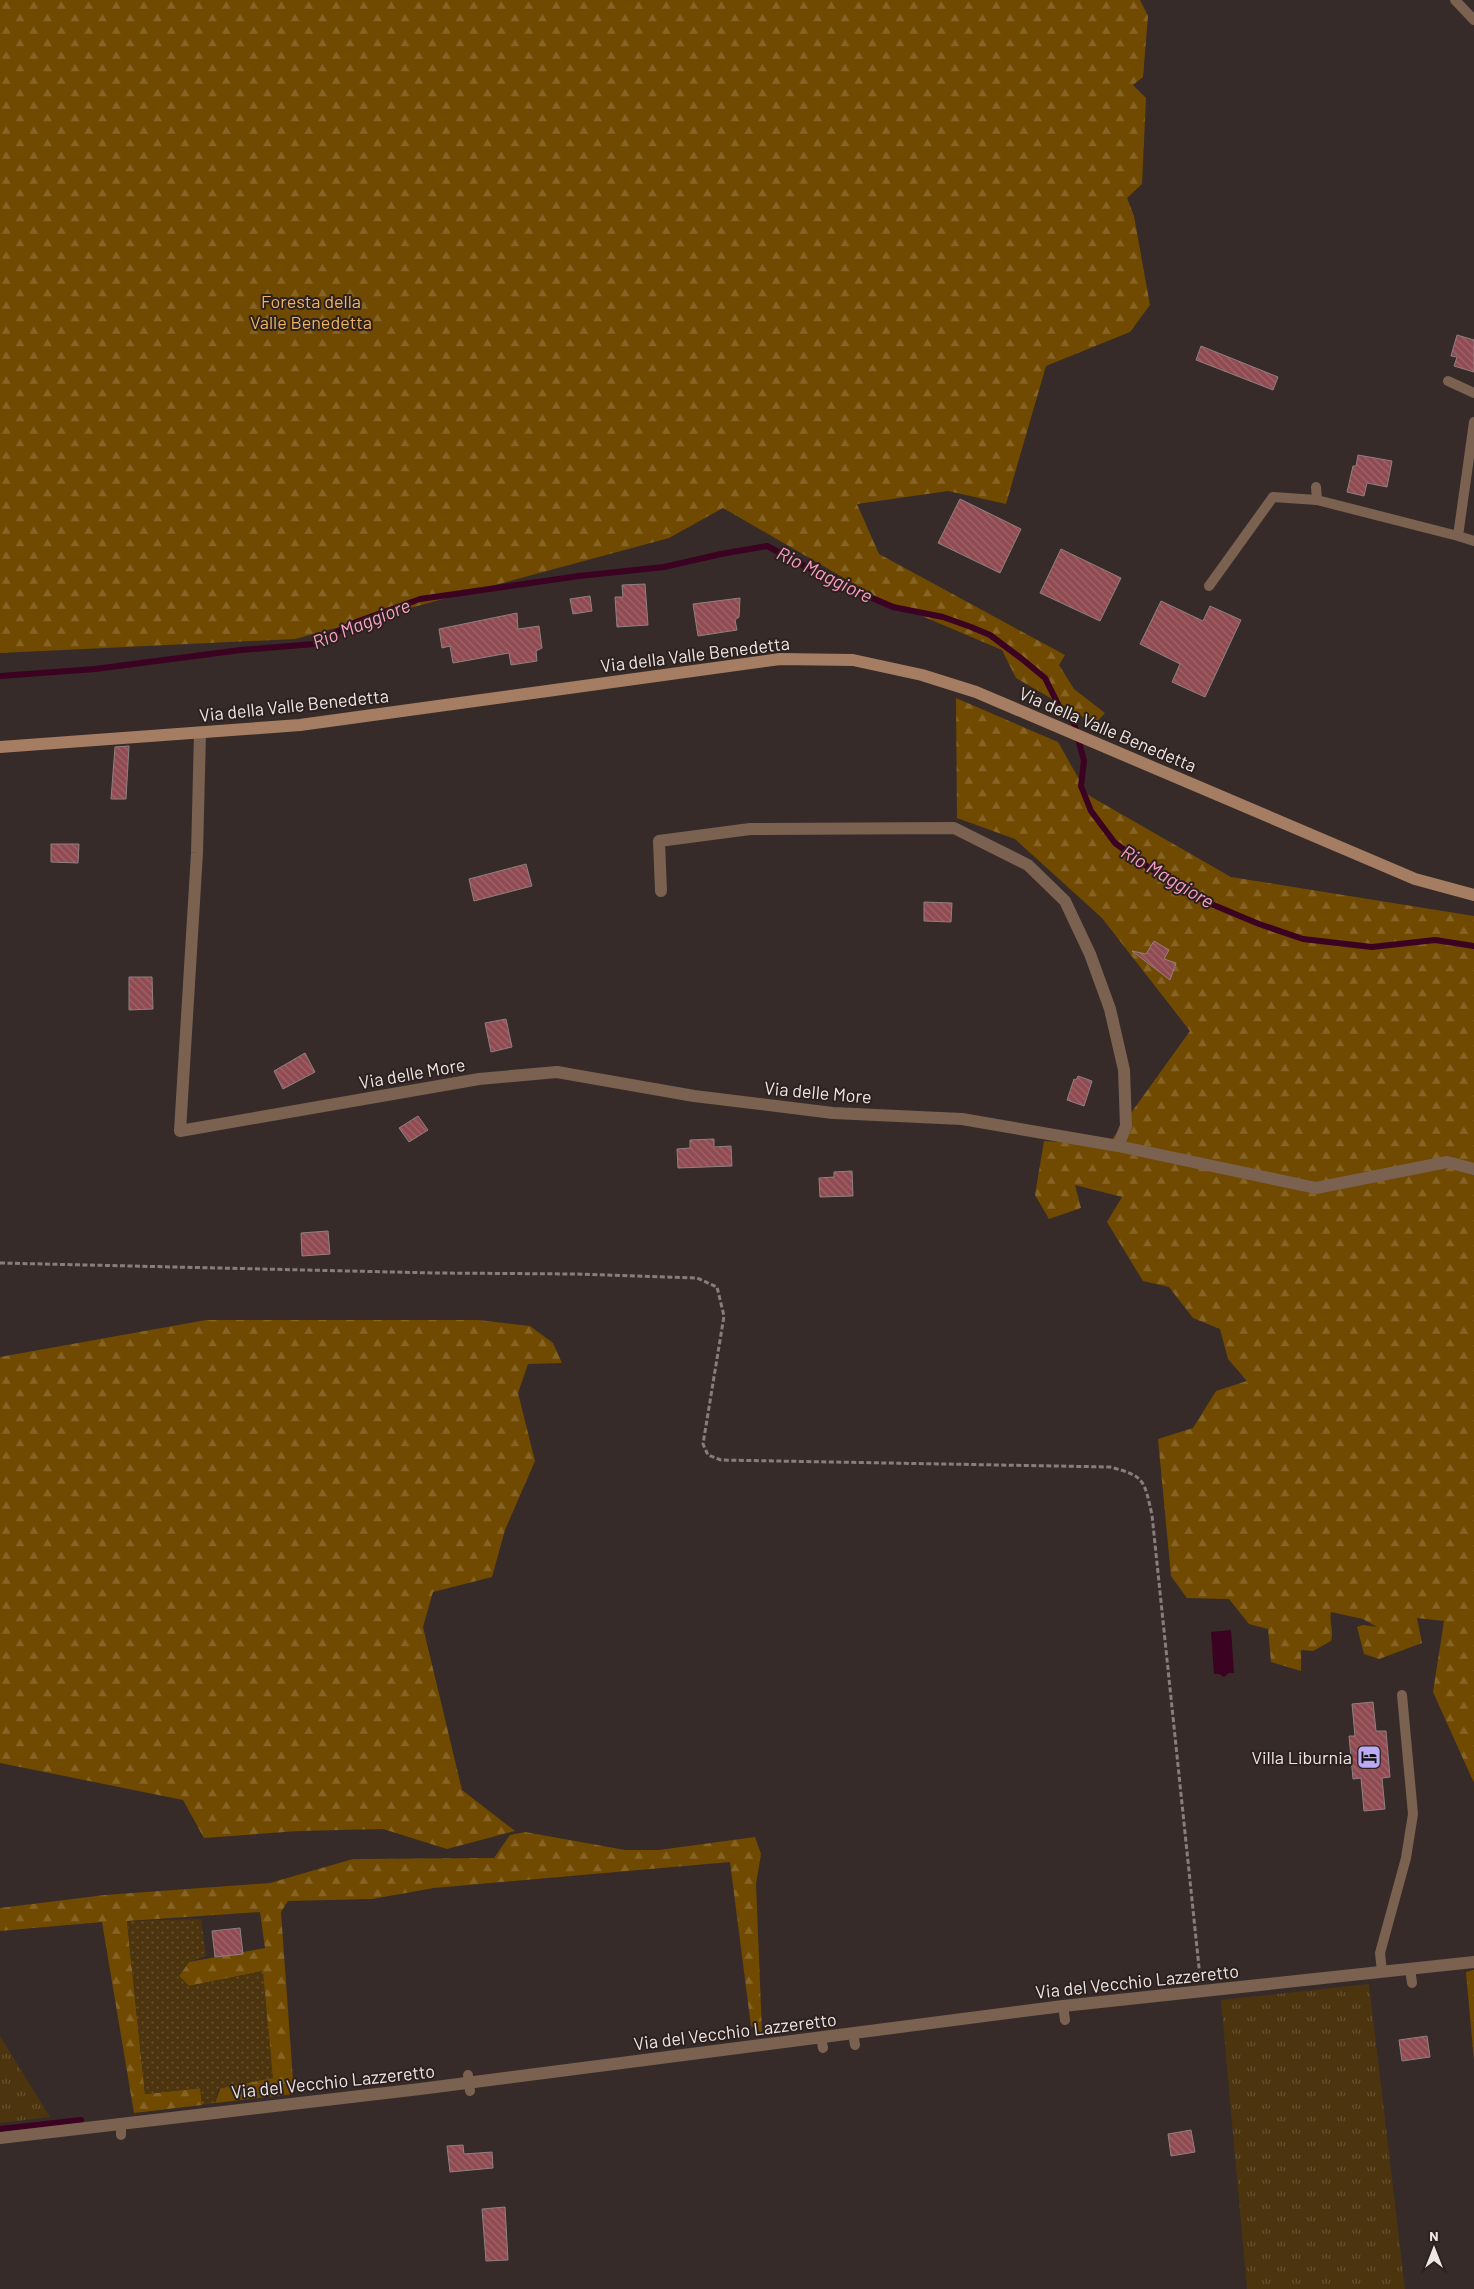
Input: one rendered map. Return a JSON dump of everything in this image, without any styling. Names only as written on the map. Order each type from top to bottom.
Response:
[{"type":"main road","name":"Via della Valle Benedetta","points":[[0,747],[310,724],[780,659],[853,660],[922,675],[976,692],[1415,879],[1474,895]]},
{"type":"street","name":"Via delle More","points":[[200,733],[197,853],[180,1131],[479,1079],[557,1072],[694,1096],[833,1113],[962,1119],[1118,1146]]},
{"type":"street","points":[[660,892],[659,841],[750,829],[954,828],[1028,865],[1065,901],[1090,954],[1110,1008],[1124,1070],[1126,1126],[1118,1146],[1316,1188],[1446,1162],[1474,1169]]},
{"type":"street","name":"Via del Vecchio Lazzeretto","points":[[0,2138],[121,2129],[421,2094],[469,2083],[854,2039],[1063,2006],[1474,1962]]},
{"type":"lane","points":[[1455,0],[1474,20]]},
{"type":"lane","points":[[1448,381],[1474,393]]},
{"type":"lane","points":[[1458,536],[1474,422]]},
{"type":"lane","points":[[1316,487],[1317,500]]},
{"type":"lane","points":[[1209,586],[1274,497],[1317,500],[1474,541]]},
{"type":"lane","points":[[1382,1972],[1380,1953],[1406,1858],[1412,1814],[1402,1696]]},
{"type":"lane","points":[[1410,1969],[1412,1983]]},
{"type":"lane","points":[[1063,2006],[1065,2020]]},
{"type":"path","points":[[0,1263],[697,1278],[717,1288],[724,1316],[704,1444],[708,1455],[722,1460],[1110,1467],[1132,1473],[1146,1486],[1152,1515],[1202,1992]]},
{"type":"green space","name":"Foresta della Valle Benedetta","points":[[0,0],[1140,0],[1148,16],[1143,77],[1133,85],[1146,98],[1142,184],[1127,198],[1134,216],[1150,305],[1130,332],[1046,366],[1006,504],[948,491],[857,504],[879,554],[1065,655],[1059,665],[1074,689],[1105,713],[1095,724],[1016,678],[1002,650],[875,596],[723,508],[669,538],[295,639],[0,653]]},
{"type":"green space","points":[[956,698],[1058,742],[1088,795],[1231,877],[1474,916],[1474,1783],[1433,1692],[1444,1621],[1417,1618],[1422,1643],[1379,1659],[1364,1654],[1357,1627],[1363,1625],[1377,1627],[1363,1619],[1331,1612],[1331,1641],[1313,1651],[1301,1650],[1301,1671],[1271,1662],[1268,1629],[1249,1624],[1229,1599],[1187,1598],[1171,1576],[1158,1439],[1193,1428],[1216,1391],[1247,1381],[1228,1359],[1220,1329],[1193,1318],[1169,1287],[1143,1281],[1107,1222],[1122,1197],[1075,1185],[1081,1208],[1049,1219],[1035,1195],[1044,1141],[1108,1145],[1190,1031],[1102,918],[1015,839],[957,818]]},
{"type":"green space","points":[[206,1320],[479,1320],[530,1326],[553,1343],[562,1363],[528,1364],[518,1393],[535,1461],[505,1530],[492,1577],[433,1592],[423,1627],[462,1790],[515,1831],[447,1849],[383,1829],[298,1831],[204,1838],[183,1800],[0,1763],[0,1357]]},
{"type":"green space","points":[[525,1832],[625,1850],[659,1850],[755,1837],[761,1854],[756,1884],[762,2033],[751,2026],[730,1862],[434,1888],[372,1899],[288,1901],[281,1912],[294,2094],[215,2103],[263,1971],[189,1986],[179,1976],[189,1962],[265,1948],[260,1912],[127,1921],[145,2094],[201,2088],[202,2105],[134,2113],[102,1922],[0,1931],[0,1908],[105,1895],[270,1883],[353,1859],[494,1858],[510,1835]]},
{"type":"green space","points":[[201,1919],[206,1956],[189,1962],[179,1976],[189,1986],[263,1971],[273,2078],[218,2089],[215,2103],[202,2105],[200,2088],[145,2094],[127,1921]]},
{"type":"green space","points":[[1474,1970],[1474,2061],[1466,1972]]},
{"type":"green space","points":[[1369,1984],[1405,2289],[1247,2289],[1221,2000]]},
{"type":"green space","points":[[0,2036],[50,2117],[0,2123]]},
{"type":"shaded area","points":[[1231,1630],[1234,1673],[1229,1673],[1224,1677],[1214,1674],[1211,1632]]},
{"type":"building","points":[[1457,335],[1474,340],[1474,372],[1454,366],[1457,357],[1451,356]]},
{"type":"building","points":[[1201,346],[1278,377],[1273,390],[1196,360]]},
{"type":"building","points":[[1358,455],[1392,461],[1387,487],[1367,483],[1364,496],[1347,492],[1353,466],[1356,466]]},
{"type":"building","points":[[960,499],[1021,529],[1000,573],[938,543]]},
{"type":"building","points":[[1061,549],[1121,578],[1100,621],[1040,593]]},
{"type":"building","points":[[645,584],[648,625],[617,627],[615,597],[623,597],[622,585]]},
{"type":"building","points":[[590,596],[592,611],[573,614],[570,599]]},
{"type":"building","points":[[740,598],[739,617],[735,620],[737,630],[698,636],[693,604]]},
{"type":"building","points":[[1161,601],[1203,621],[1210,606],[1241,620],[1205,697],[1172,682],[1180,664],[1140,644]]},
{"type":"building","points":[[517,613],[518,629],[539,626],[542,648],[536,651],[537,661],[511,665],[509,653],[453,663],[450,646],[442,648],[439,629]]},
{"type":"building","points":[[129,746],[126,799],[111,799],[115,747]]},
{"type":"building","points":[[51,844],[79,844],[78,863],[51,862]]},
{"type":"building","points":[[526,864],[532,886],[474,901],[469,879]]},
{"type":"building","points":[[924,902],[952,903],[951,922],[924,921]]},
{"type":"building","points":[[1154,941],[1169,950],[1164,959],[1176,963],[1170,980],[1132,951],[1146,954]]},
{"type":"building","points":[[129,977],[152,977],[153,1009],[129,1010]]},
{"type":"building","points":[[506,1019],[512,1047],[491,1052],[485,1023]]},
{"type":"building","points":[[305,1053],[315,1072],[283,1089],[274,1071]]},
{"type":"building","points":[[1078,1076],[1092,1081],[1084,1106],[1067,1100],[1074,1079],[1076,1080]]},
{"type":"building","points":[[418,1116],[428,1130],[409,1142],[399,1128]]},
{"type":"building","points":[[714,1139],[714,1147],[731,1146],[732,1166],[678,1168],[677,1149],[690,1148],[690,1140]]},
{"type":"building","points":[[852,1171],[853,1196],[820,1197],[819,1178],[834,1177],[834,1172]]},
{"type":"building","points":[[328,1231],[330,1254],[302,1256],[301,1233]]},
{"type":"building","name":"Villa Liburnia","points":[[1373,1702],[1376,1731],[1386,1731],[1390,1777],[1382,1778],[1385,1809],[1364,1811],[1361,1778],[1353,1779],[1349,1736],[1355,1736],[1352,1704]]},
{"type":"building","points":[[240,1928],[243,1954],[215,1957],[212,1931]]},
{"type":"building","points":[[1427,2036],[1430,2057],[1402,2061],[1399,2040]]},
{"type":"building","points":[[1191,2130],[1195,2152],[1171,2156],[1168,2134]]},
{"type":"building","points":[[463,2145],[464,2154],[492,2152],[493,2168],[450,2172],[447,2146]]},
{"type":"building","points":[[505,2207],[508,2260],[486,2261],[482,2209]]},
{"type":"waterway","name":"Rio Maggiore","points":[[0,676],[95,669],[241,650],[314,644],[356,622],[420,599],[579,576],[664,567],[767,546],[835,582],[893,607],[943,617],[990,635],[1022,659],[1045,678],[1060,708],[1074,723],[1084,761],[1081,786],[1091,811],[1115,843],[1148,867],[1204,901],[1259,924],[1303,939],[1372,947],[1435,940],[1474,946]]},
{"type":"waterway","points":[[0,2129],[81,2120]]},
{"type":"place","name":"Villa Liburnia","points":[[1369,1757]]}]
